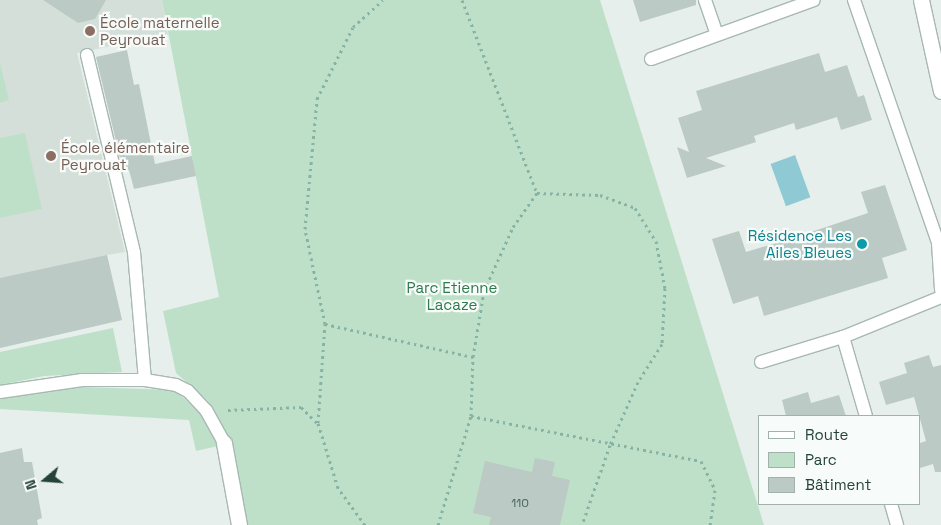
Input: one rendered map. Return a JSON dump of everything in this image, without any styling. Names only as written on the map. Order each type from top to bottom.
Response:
[{"type":"street","points":[[921,0],[941,91]]},
{"type":"street","points":[[224,443],[239,525]]},
{"type":"lane","points":[[705,0],[717,34]]},
{"type":"lane","points":[[650,59],[717,34],[785,5],[814,0]]},
{"type":"lane","points":[[854,0],[938,243],[941,290]]},
{"type":"lane","points":[[87,55],[134,252],[142,316],[145,380]]},
{"type":"lane","points":[[761,362],[843,336],[941,297]]},
{"type":"lane","points":[[843,336],[866,415]]},
{"type":"lane","points":[[0,392],[82,380],[145,380],[176,385],[188,391],[206,410],[224,443]]},
{"type":"lane","points":[[891,505],[897,525]]},
{"type":"path","points":[[365,525],[338,488],[318,423],[325,324],[305,229],[317,99],[354,27],[382,0]]},
{"type":"path","points":[[462,0],[536,193]]},
{"type":"path","points":[[438,525],[472,416],[473,357],[484,291],[513,227],[536,193]]},
{"type":"path","points":[[536,193],[600,194],[635,208],[656,241],[665,288],[662,344],[638,382],[610,445],[582,525]]},
{"type":"path","points":[[325,324],[473,357]]},
{"type":"path","points":[[206,410],[301,407],[318,423]]},
{"type":"path","points":[[472,416],[610,445],[701,461],[715,490],[710,525]]},
{"type":"shaded area","name":"École élémentaire Peyrouat","points":[[0,0],[162,0],[168,35],[77,53],[125,252],[107,255],[122,320],[0,348]]},
{"type":"green space","name":"Parc Etienne Lacaze","points":[[162,0],[600,0],[764,525],[246,525],[217,418],[208,401],[176,373],[163,311],[219,297]]},
{"type":"green space","points":[[0,63],[9,100],[0,103]]},
{"type":"green space","points":[[25,133],[42,209],[0,218],[0,138]]},
{"type":"green space","points":[[113,328],[122,372],[44,376],[0,385],[0,352]]},
{"type":"green space","points":[[83,387],[175,390],[200,413],[218,446],[196,451],[189,420],[0,409],[0,398]]},
{"type":"water","points":[[795,155],[810,197],[786,206],[771,164]]},
{"type":"building","points":[[43,0],[106,0],[95,19],[78,23]]},
{"type":"building","points":[[633,0],[696,0],[696,5],[640,22]]},
{"type":"building","points":[[127,50],[134,85],[139,84],[155,164],[192,156],[196,176],[134,189],[129,170],[123,171],[96,57]]},
{"type":"building","points":[[819,53],[825,72],[847,65],[858,97],[864,95],[872,120],[841,130],[837,117],[796,130],[794,123],[754,136],[756,142],[706,158],[726,166],[687,178],[677,147],[689,152],[678,118],[702,110],[696,91]]},
{"type":"building","points":[[885,185],[907,250],[882,258],[888,278],[764,316],[758,296],[733,304],[712,239],[739,231],[746,252],[796,237],[868,213],[861,192]]},
{"type":"building","points":[[107,255],[122,320],[0,348],[0,278]]},
{"type":"building","points":[[929,355],[933,367],[941,365],[941,472],[935,472],[933,464],[921,468],[921,443],[926,441],[921,415],[919,415],[914,397],[886,405],[879,382],[907,373],[904,363]]},
{"type":"building","points":[[808,392],[811,403],[839,395],[846,415],[786,415],[782,400]]},
{"type":"building","points":[[22,448],[24,462],[32,462],[42,518],[37,520],[38,525],[0,525],[0,453]]},
{"type":"building","points":[[535,458],[555,462],[552,476],[570,480],[560,525],[489,525],[491,517],[473,513],[485,461],[532,472]]},
{"type":"place","name":"École maternelle Peyrouat","points":[[90,31]]},
{"type":"place","name":"École élémentaire Peyrouat","points":[[51,156]]},
{"type":"place","name":"Résidence Les Ailes Bleues","points":[[862,244]]}]
